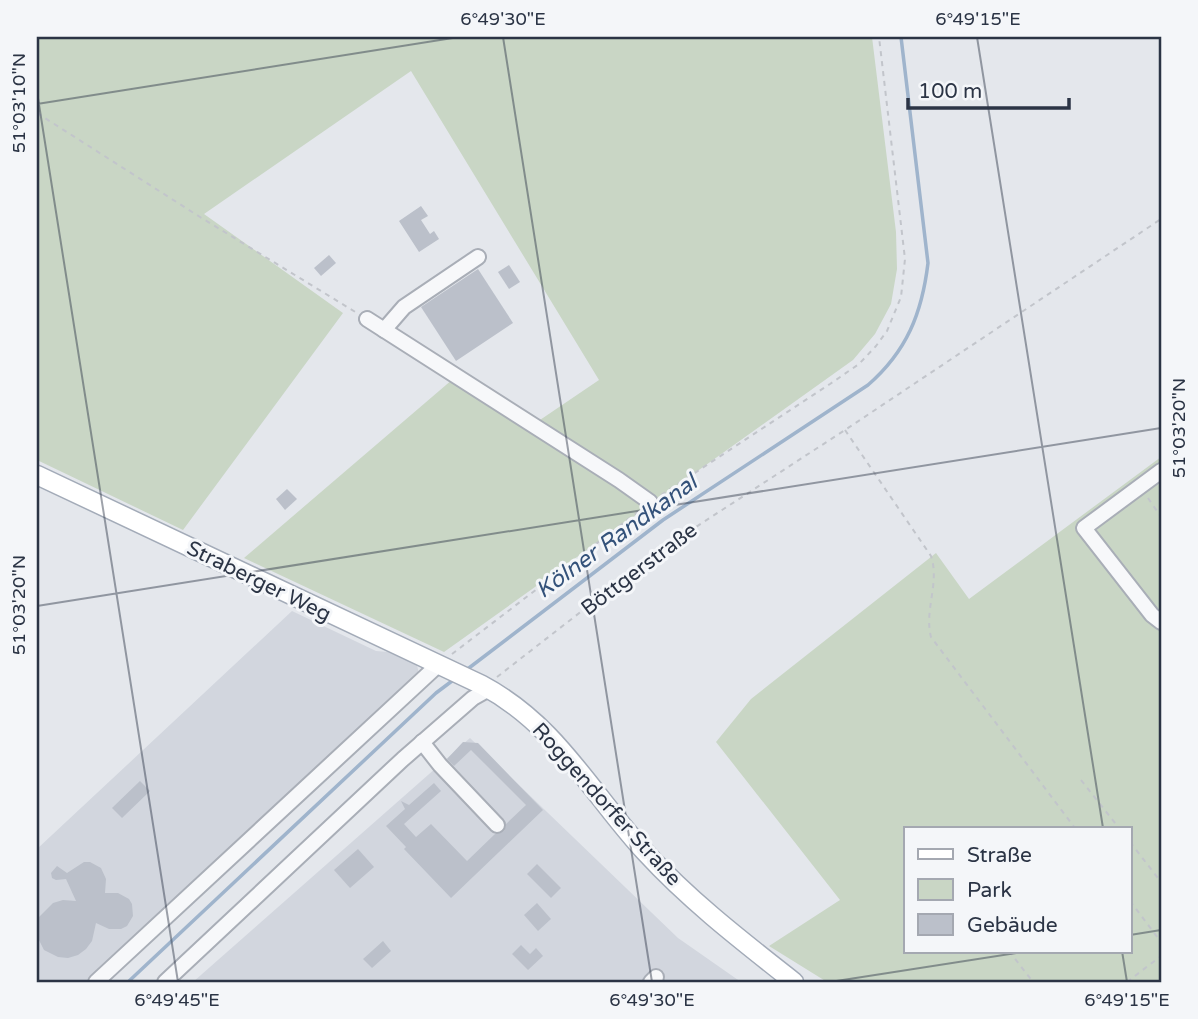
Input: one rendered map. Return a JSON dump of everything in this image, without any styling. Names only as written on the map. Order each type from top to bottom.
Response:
[{"type":"main road","name":"Straberger Weg","points":[[37,475],[485,687]]},
{"type":"main road","name":"Roggendorfer Straße","points":[[485,687],[530,717],[558,743],[644,851],[710,916],[794,982]]},
{"type":"lane","points":[[384,330],[404,307],[478,257]]},
{"type":"lane","points":[[367,319],[650,502]]},
{"type":"lane","points":[[1161,471],[1084,528],[1152,615],[1161,622]]},
{"type":"lane","points":[[96,982],[441,666]]},
{"type":"lane","points":[[165,982],[422,742],[485,687]]},
{"type":"lane","points":[[422,742],[497,825]]},
{"type":"path","points":[[441,666],[650,502],[859,364],[887,331],[901,297],[905,259],[878,37]]},
{"type":"path","points":[[37,113],[367,319]]},
{"type":"path","name":"Böttgerstraße","points":[[485,687],[659,551],[1161,219]]},
{"type":"path","points":[[845,430],[932,556],[935,578],[928,626],[931,637],[1074,827]]},
{"type":"path","points":[[1141,487],[1161,517]]},
{"type":"path","points":[[1081,780],[1118,827]]},
{"type":"path","points":[[1132,845],[1161,882]]},
{"type":"path","points":[[1132,904],[1161,943]]},
{"type":"path","points":[[1011,953],[1033,982]]},
{"type":"path","points":[[1127,982],[1161,956]]},
{"type":"shaded area","points":[[292,611],[376,651],[388,652],[417,665],[419,674],[92,982],[37,982],[37,849]]},
{"type":"shaded area","points":[[470,738],[678,938],[741,982],[193,982]]},
{"type":"green space","points":[[37,37],[872,37],[896,232],[897,269],[891,304],[875,334],[853,360],[444,652],[244,558],[460,373],[537,422],[599,380],[411,71],[204,214],[343,313],[183,530],[37,460]]},
{"type":"green space","points":[[1161,457],[1161,982],[827,982],[769,946],[840,900],[716,742],[751,699],[936,553],[969,599]]},
{"type":"building","points":[[421,206],[428,216],[421,220],[430,234],[434,231],[439,239],[419,252],[399,221]]},
{"type":"building","points":[[329,255],[336,263],[321,276],[314,268]]},
{"type":"building","points":[[509,265],[520,282],[509,289],[498,272]]},
{"type":"building","points":[[478,269],[513,323],[456,361],[421,307]]},
{"type":"building","points":[[287,489],[297,499],[285,510],[276,499]]},
{"type":"building","points":[[463,742],[478,743],[543,810],[451,898],[386,826],[405,809],[401,801],[409,805],[434,783],[441,791],[404,824],[416,837],[431,824],[467,861],[495,834],[504,831],[506,824],[526,805],[471,750],[454,766],[447,759]]},
{"type":"building","points":[[140,781],[150,791],[122,818],[112,808]]},
{"type":"building","points":[[358,849],[374,867],[350,888],[334,870]]},
{"type":"building","points":[[84,862],[101,868],[106,879],[105,893],[118,893],[129,899],[133,916],[127,926],[121,929],[109,929],[96,923],[92,941],[86,949],[68,958],[58,957],[44,950],[37,936],[39,917],[53,903],[63,900],[76,901],[66,879],[56,880],[51,873],[57,866],[67,873]]},
{"type":"building","points":[[537,864],[561,888],[551,898],[527,874]]},
{"type":"building","points":[[537,903],[551,919],[538,931],[524,915]]},
{"type":"building","points":[[383,941],[391,951],[372,968],[363,959]]},
{"type":"building","points":[[521,945],[530,954],[536,948],[543,956],[528,970],[512,954]]},
{"type":"waterway","name":"Kölner Randkanal","points":[[465,671],[663,520],[868,385],[903,345],[917,315],[928,263],[901,37]]},
{"type":"waterway","name":"Kölner Randkanal","points":[[128,982],[436,693],[456,678]]}]
